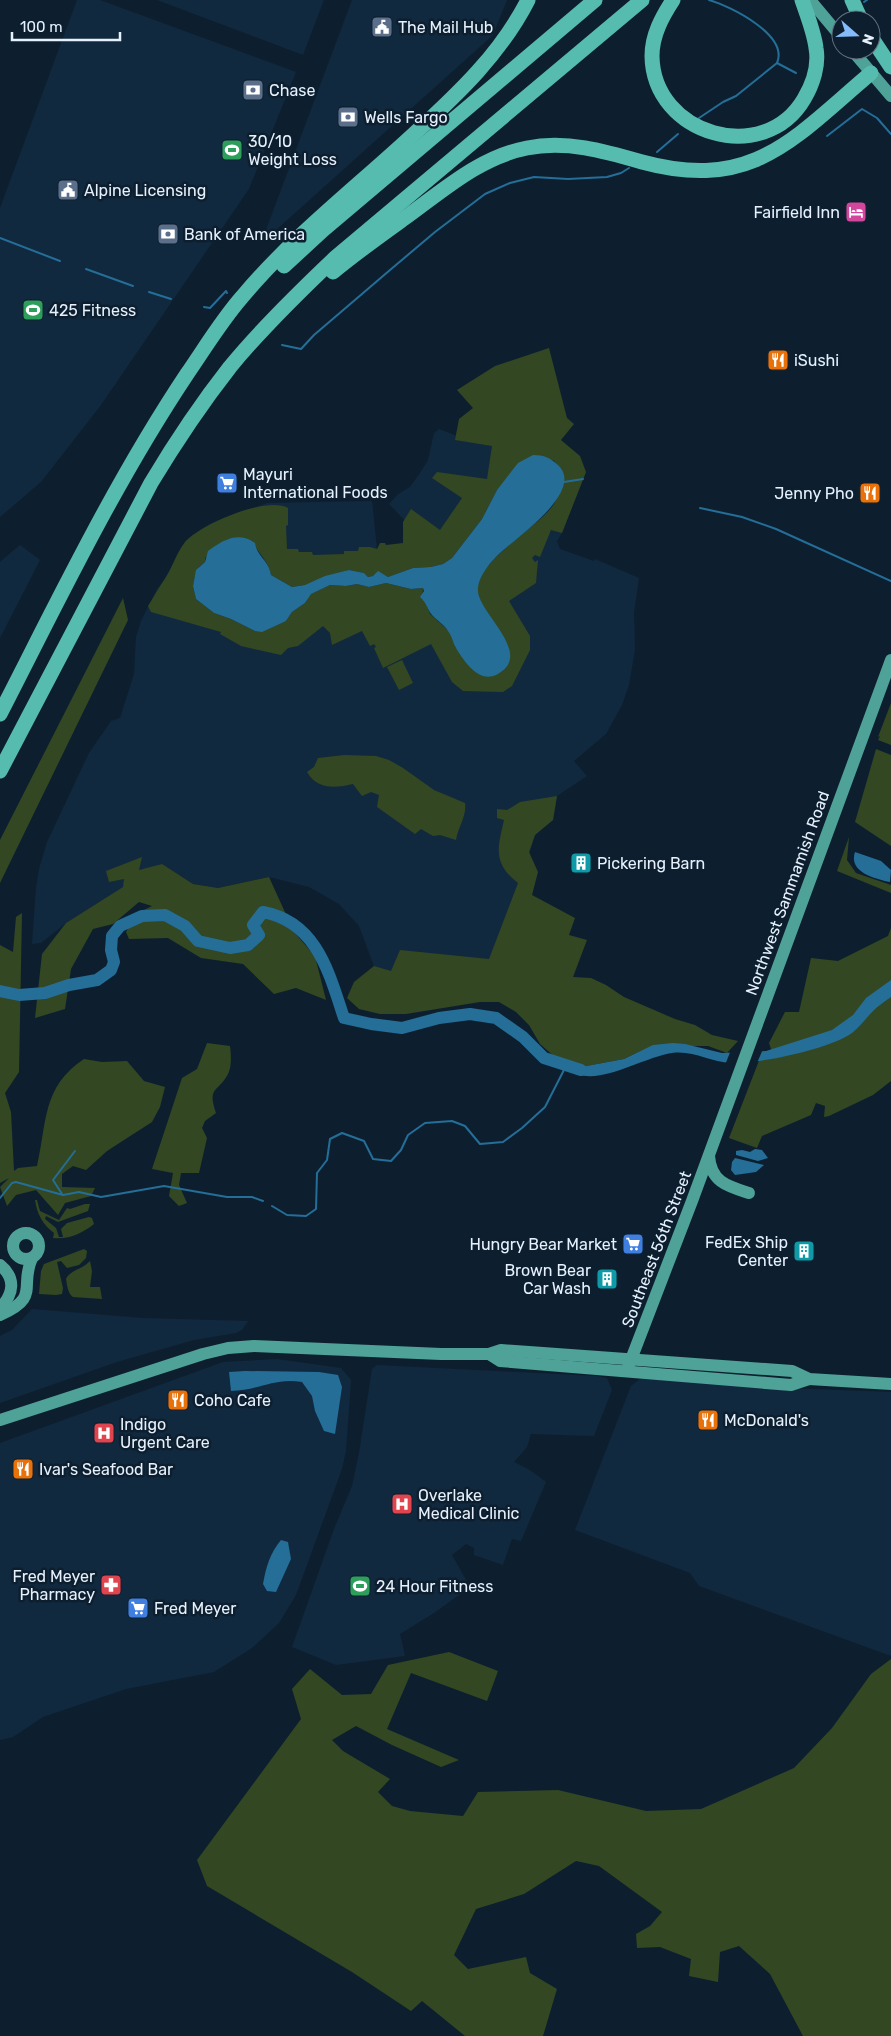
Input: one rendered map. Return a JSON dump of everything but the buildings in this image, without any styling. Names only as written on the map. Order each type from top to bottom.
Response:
[{"type":"highway","points":[[0,714],[114,492],[169,402],[241,298],[312,225],[438,112],[479,72],[509,34],[528,0]]},
{"type":"highway","points":[[169,402],[240,312],[290,260],[595,0]]},
{"type":"highway","points":[[0,771],[151,483],[206,399],[232,366],[264,328],[336,257],[642,0]]},
{"type":"highway","points":[[673,1],[660,20],[653,44],[652,56],[658,86],[664,98],[683,118],[707,132],[731,136],[759,132],[782,122],[792,114],[809,91],[814,76],[816,47],[802,0]]},
{"type":"highway","points":[[881,52],[891,67]]},
{"type":"highway","points":[[264,328],[359,252],[456,180],[493,158],[528,148],[554,145],[601,150],[678,170],[696,171],[736,167],[756,160],[780,148],[871,73]]},
{"type":"main road","points":[[810,0],[831,25]]},
{"type":"main road","points":[[860,60],[891,96]]},
{"type":"main road","name":"Northwest Sammamish Road","points":[[714,1138],[891,660]]},
{"type":"main road","name":"Southeast 56th Street","points":[[630,1364],[714,1138]]},
{"type":"main road","points":[[709,1154],[710,1165],[719,1181],[749,1193]]},
{"type":"main road","points":[[28,1232],[35,1235],[39,1244],[39,1250],[30,1263],[26,1295],[18,1306],[3,1312],[16,1298],[21,1282],[18,1256],[14,1250],[13,1243],[17,1236],[28,1232]]},
{"type":"main road","points":[[18,1256],[25,1259],[32,1258]]},
{"type":"main road","points":[[0,1265],[9,1274],[12,1285],[11,1294],[3,1312]]},
{"type":"main road","points":[[0,1420],[165,1366],[228,1348],[282,1346],[372,1352],[489,1354],[500,1361],[630,1364],[792,1372],[805,1377],[891,1384]]},
{"type":"main road","points":[[630,1364],[746,1381],[791,1384],[805,1377]]},
{"type":"shaded area","points":[[77,0],[100,0],[296,72],[249,189],[101,405],[41,482],[0,517],[0,208]]},
{"type":"shaded area","points":[[157,0],[324,0],[303,55]]},
{"type":"shaded area","points":[[352,0],[507,0],[493,35],[276,230],[266,230]]},
{"type":"shaded area","points":[[439,429],[468,440],[500,441],[583,468],[586,472],[562,533],[557,541],[560,549],[594,561],[595,559],[639,578],[634,613],[635,650],[629,685],[622,705],[606,734],[574,761],[587,776],[557,796],[553,820],[535,835],[492,979],[437,987],[374,966],[359,926],[339,904],[309,887],[269,877],[218,888],[193,884],[161,864],[66,923],[41,943],[32,944],[36,888],[39,869],[47,842],[89,753],[111,721],[120,718],[134,674],[136,637],[141,621],[157,589],[186,541],[209,524],[267,503],[372,501],[377,549],[402,552],[409,525],[389,504],[398,494],[410,487],[420,473],[428,460],[434,433]]},
{"type":"shaded area","points":[[20,545],[40,560],[0,638],[0,562]]},
{"type":"shaded area","points":[[32,1309],[143,1318],[248,1321],[242,1330],[236,1333],[194,1340],[117,1362],[0,1403],[0,1336],[12,1330]]},
{"type":"shaded area","points":[[277,1359],[341,1368],[351,1380],[346,1451],[342,1469],[296,1595],[279,1623],[252,1648],[214,1672],[126,1689],[43,1717],[13,1737],[0,1740],[0,1443],[223,1362]]},
{"type":"shaded area","points":[[377,1365],[597,1376],[607,1378],[612,1390],[594,1436],[531,1434],[527,1447],[514,1462],[530,1470],[546,1482],[521,1541],[512,1539],[503,1565],[474,1555],[474,1548],[466,1544],[452,1555],[470,1587],[434,1613],[400,1634],[405,1656],[336,1665],[292,1647],[334,1529],[352,1486],[372,1369]]},
{"type":"shaded area","points":[[641,1378],[761,1387],[891,1392],[891,1656],[699,1586],[690,1573],[575,1530],[631,1386]]},
{"type":"green space","points":[[549,348],[567,418],[574,424],[561,440],[580,456],[586,472],[562,533],[551,530],[540,557],[535,555],[532,558],[535,562],[538,560],[536,583],[509,601],[530,636],[530,650],[512,686],[503,692],[463,691],[452,682],[431,644],[383,668],[374,648],[376,647],[374,644],[370,646],[362,631],[332,645],[330,633],[323,626],[298,646],[288,648],[281,655],[241,646],[220,634],[221,632],[151,612],[148,606],[185,542],[205,527],[250,509],[278,505],[288,508],[288,525],[286,526],[287,549],[298,549],[299,552],[312,552],[313,555],[344,554],[344,551],[358,551],[359,547],[377,549],[380,543],[385,543],[386,545],[403,543],[403,522],[411,509],[440,530],[462,498],[432,478],[437,472],[487,479],[492,446],[455,440],[459,419],[473,408],[457,390],[495,366]],"holes":[[[553,460],[562,470],[556,500],[548,512],[503,550],[490,563],[480,578],[478,592],[484,607],[456,648],[450,632],[430,614],[425,600],[422,599],[423,588],[411,589],[386,583],[369,587],[357,584],[346,586],[330,585],[310,594],[305,603],[292,612],[286,621],[255,631],[214,613],[196,599],[193,586],[199,567],[205,562],[205,558],[221,543],[225,540],[236,538],[252,541],[266,562],[271,575],[292,587],[305,585],[349,570],[364,573],[368,577],[382,574],[388,577],[413,568],[443,564],[452,558],[482,519],[497,490]]]},
{"type":"green space","points":[[123,598],[128,620],[0,883],[0,840]]},
{"type":"green space","points":[[402,660],[413,683],[399,690],[387,667]]},
{"type":"green space","points":[[891,703],[891,745],[878,740],[880,736],[878,737]]},
{"type":"green space","points":[[876,749],[891,755],[891,846],[855,822]]},
{"type":"green space","points":[[344,755],[376,756],[389,760],[434,790],[465,803],[465,812],[456,840],[440,835],[433,836],[421,829],[415,834],[377,807],[379,795],[371,792],[362,796],[353,784],[334,787],[321,785],[311,778],[307,772],[314,767],[318,758]]},
{"type":"green space","points":[[557,796],[553,820],[535,835],[529,852],[538,872],[532,895],[575,918],[569,935],[587,940],[573,977],[591,978],[624,997],[675,1019],[695,1025],[712,1035],[738,1041],[727,1053],[708,1046],[686,1046],[641,1051],[624,1059],[581,1067],[556,1058],[540,1044],[529,1025],[516,1012],[499,1002],[480,1002],[406,1014],[380,1014],[359,1009],[347,998],[354,982],[374,966],[391,971],[400,950],[489,959],[518,883],[504,869],[499,854],[504,820],[497,818],[497,809],[507,810],[520,802]]},
{"type":"green space","points":[[849,837],[847,860],[856,873],[891,885],[891,893],[837,871]]},
{"type":"green space","points":[[142,857],[139,870],[162,864],[193,884],[218,888],[269,877],[294,932],[315,956],[326,1000],[296,988],[274,994],[243,964],[201,958],[168,938],[129,939],[126,932],[136,914],[152,906],[139,902],[113,924],[93,929],[71,969],[65,1009],[35,1018],[42,954],[66,923],[123,887],[124,879],[109,882],[106,871]]},
{"type":"green space","points":[[22,913],[19,1072],[5,1093],[11,1112],[14,1171],[18,1168],[37,1166],[45,1120],[53,1094],[60,1081],[84,1059],[102,1062],[127,1061],[144,1081],[165,1087],[160,1107],[152,1122],[107,1151],[86,1170],[73,1166],[62,1174],[62,1187],[95,1188],[91,1196],[65,1203],[58,1215],[36,1190],[16,1195],[7,1206],[0,1187],[9,1178],[0,1183],[0,945],[13,952],[16,917]]},
{"type":"green space","points":[[891,928],[891,1081],[873,1095],[829,1116],[824,1117],[825,1106],[816,1103],[811,1115],[762,1136],[757,1148],[729,1138],[760,1058],[772,1052],[769,1043],[785,1012],[799,1012],[811,958],[838,961],[888,936]]},
{"type":"green space","points":[[207,1043],[230,1046],[230,1068],[228,1074],[213,1094],[216,1113],[205,1121],[202,1128],[207,1138],[199,1173],[181,1173],[179,1185],[187,1203],[179,1206],[169,1196],[173,1173],[152,1169],[182,1078],[197,1069]]},
{"type":"green space","points":[[35,1200],[37,1200],[40,1211],[59,1220],[67,1208],[90,1204],[88,1211],[58,1222],[46,1216],[45,1219],[56,1228],[59,1237],[63,1237],[61,1229],[67,1223],[89,1217],[92,1218],[94,1224],[75,1235],[64,1238],[53,1238],[54,1233],[41,1219]]},
{"type":"green space","points":[[84,1249],[87,1251],[86,1258],[79,1265],[67,1268],[61,1261],[57,1262],[63,1288],[62,1294],[39,1294],[41,1271],[44,1264]]},
{"type":"green space","points":[[90,1261],[92,1271],[90,1287],[100,1287],[102,1299],[73,1297],[68,1289],[66,1279],[68,1276]]},
{"type":"green space","points":[[449,1652],[498,1671],[487,1701],[411,1673],[387,1729],[459,1760],[441,1767],[356,1726],[332,1740],[343,1751],[390,1779],[378,1792],[392,1806],[410,1811],[463,1816],[478,1792],[558,1790],[646,1811],[701,1809],[794,1768],[832,1728],[871,1674],[891,1659],[891,2036],[803,2036],[770,1974],[739,1946],[720,1952],[718,1982],[689,1976],[691,1959],[660,1947],[637,1948],[636,1934],[650,1926],[662,1912],[599,1866],[576,1861],[524,1894],[476,1909],[454,1955],[468,1969],[526,1957],[530,1973],[557,1989],[543,2036],[465,2036],[422,2001],[411,2011],[352,1972],[207,1886],[197,1860],[301,1719],[292,1689],[310,1669],[342,1695],[371,1694],[388,1665]]},
{"type":"water","points":[[533,455],[547,458],[559,466],[564,477],[563,488],[556,501],[545,514],[493,560],[485,570],[478,586],[481,600],[508,646],[510,657],[507,667],[496,675],[483,676],[467,664],[456,648],[451,635],[432,615],[420,597],[424,591],[423,588],[411,589],[386,583],[369,587],[357,584],[346,586],[330,585],[311,594],[305,603],[292,612],[286,621],[262,632],[255,631],[214,613],[196,599],[193,586],[196,570],[205,562],[208,551],[225,540],[237,537],[249,539],[255,543],[271,575],[292,587],[305,585],[325,576],[349,570],[364,573],[368,577],[373,576],[378,571],[388,577],[413,568],[443,564],[452,558],[482,519],[497,490],[518,463]]},
{"type":"water","points":[[855,852],[881,861],[891,870],[890,882],[877,879],[859,869],[855,865]]},
{"type":"water","points":[[891,980],[891,997],[875,1009],[852,1033],[828,1045],[794,1054],[759,1061],[731,1063],[687,1053],[672,1053],[599,1076],[574,1073],[556,1058],[581,1067],[624,1059],[653,1045],[673,1043],[722,1053],[766,1051],[832,1030],[853,1015],[866,998]]},
{"type":"water","points":[[755,1149],[762,1150],[768,1158],[758,1161],[736,1155],[736,1151],[750,1152]]},
{"type":"water","points":[[735,1158],[764,1165],[756,1172],[735,1175],[731,1170],[732,1162]]},
{"type":"water","points":[[229,1372],[319,1372],[338,1375],[342,1387],[335,1434],[324,1431],[315,1411],[312,1396],[302,1382],[283,1381],[250,1389],[231,1391]]},
{"type":"water","points":[[281,1540],[288,1542],[291,1559],[276,1592],[267,1591],[263,1584],[269,1560]]},
{"type":"pier","points":[[763,1049],[757,1063],[725,1065],[731,1050]]},
{"type":"waterway","points":[[699,118],[736,96],[777,63],[778,52],[774,42],[755,23],[730,8],[709,0]]},
{"type":"waterway","points":[[777,63],[796,73]]},
{"type":"waterway","points":[[827,136],[862,109],[877,118],[891,134]]},
{"type":"waterway","points":[[657,152],[678,134]]},
{"type":"waterway","points":[[282,345],[301,349],[314,335],[435,232],[485,194],[510,183],[534,177],[568,179],[607,177],[621,173],[629,168]]},
{"type":"waterway","points":[[0,238],[60,261]]},
{"type":"waterway","points":[[86,269],[133,286]]},
{"type":"waterway","points":[[204,307],[210,308],[226,291],[227,293]]},
{"type":"waterway","points":[[149,292],[171,299]]},
{"type":"waterway","points":[[564,482],[583,479]]},
{"type":"waterway","points":[[700,508],[742,517],[776,529],[891,581]]},
{"type":"waterway","points":[[0,991],[19,995],[45,993],[69,985],[97,980],[111,970],[114,962],[111,950],[112,936],[120,926],[142,916],[165,915],[185,926],[198,941],[230,948],[248,945],[259,935],[253,925],[263,912],[281,918],[296,926],[308,938],[326,967],[344,1018],[402,1028],[439,1018],[470,1014],[496,1018],[523,1037],[544,1058],[581,1070]]},
{"type":"waterway","points":[[272,1206],[287,1215],[306,1216],[316,1209],[317,1173],[327,1160],[330,1139],[342,1133],[364,1141],[373,1159],[391,1161],[401,1150],[408,1135],[425,1123],[452,1121],[465,1126],[480,1144],[503,1142],[545,1107],[566,1066]]},
{"type":"waterway","points":[[62,1194],[53,1180],[75,1151]]},
{"type":"waterway","points":[[0,1198],[12,1183],[16,1182],[63,1195],[79,1192],[101,1197],[164,1186],[227,1197],[252,1197],[263,1201]]},
{"type":"place","name":"The Mail Hub","points":[[382,27]]},
{"type":"place","name":"Chase","points":[[253,90]]},
{"type":"place","name":"Wells Fargo","points":[[348,117]]},
{"type":"place","name":"30/10 Weight Loss","points":[[232,150]]},
{"type":"place","name":"Alpine Licensing","points":[[68,190]]},
{"type":"place","name":"Fairfield Inn","points":[[856,212]]},
{"type":"place","name":"Bank of America","points":[[168,234]]},
{"type":"place","name":"425 Fitness","points":[[33,310]]},
{"type":"place","name":"iSushi","points":[[778,360]]},
{"type":"place","name":"Mayuri International Foods","points":[[227,483]]},
{"type":"place","name":"Jenny Pho","points":[[870,493]]},
{"type":"place","name":"Pickering Barn","points":[[581,863]]},
{"type":"place","name":"Hungry Bear Market","points":[[633,1244]]},
{"type":"place","name":"FedEx Ship Center","points":[[804,1251]]},
{"type":"place","name":"Brown Bear Car Wash","points":[[607,1279]]},
{"type":"place","name":"Coho Cafe","points":[[178,1400]]},
{"type":"place","name":"McDonald's","points":[[708,1420]]},
{"type":"place","name":"Indigo Urgent Care","points":[[104,1433]]},
{"type":"place","name":"Ivar's Seafood Bar","points":[[23,1469]]},
{"type":"place","name":"Overlake Medical Clinic","points":[[402,1504]]},
{"type":"place","name":"Fred Meyer Pharmacy","points":[[111,1585]]},
{"type":"place","name":"24 Hour Fitness","points":[[360,1586]]},
{"type":"place","name":"Fred Meyer","points":[[138,1608]]}]
